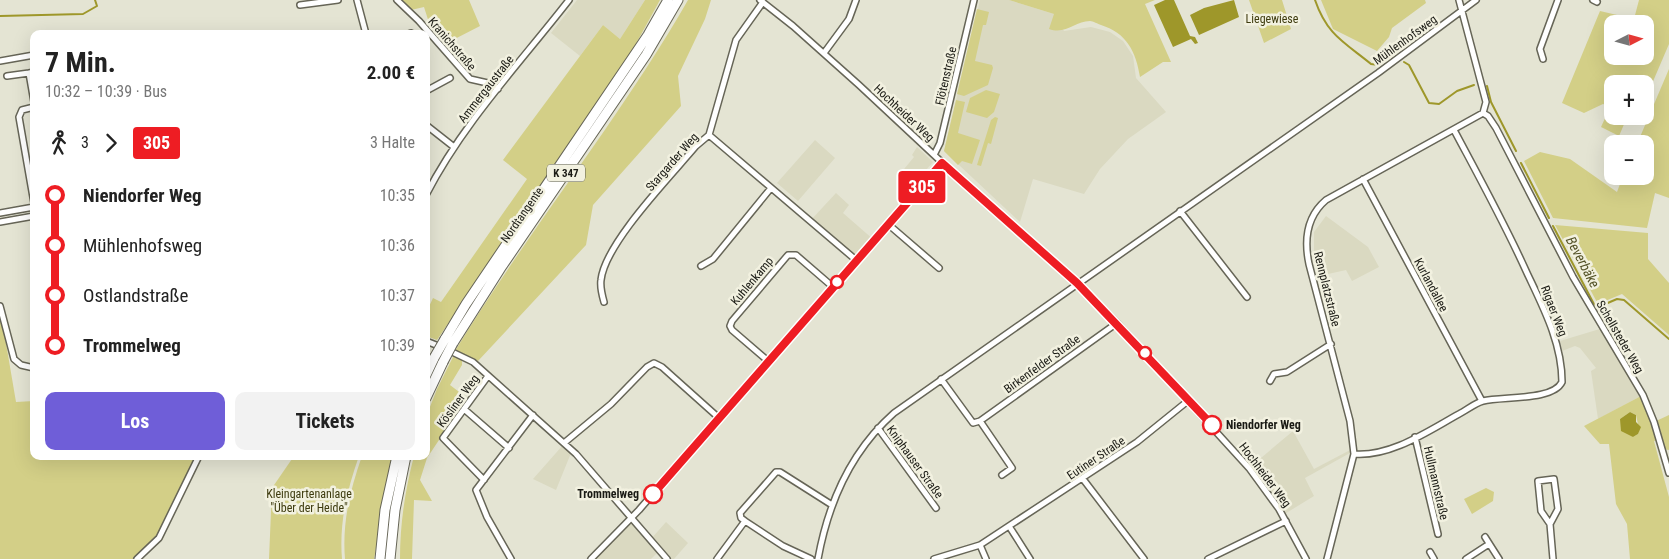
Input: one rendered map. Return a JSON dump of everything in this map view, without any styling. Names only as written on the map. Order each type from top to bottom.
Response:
[{"type":"highway","name":"Nordtangente","points":[[430,386],[439,360],[466,304],[648,35],[668,0]]},
{"type":"highway","name":"Nordtangente","points":[[449,341],[646,56],[678,0]]},
{"type":"highway","name":"Nordtangente","points":[[430,370],[439,360]]},
{"type":"highway","points":[[380,559],[385,510],[396,460]]},
{"type":"highway","points":[[390,559],[394,510],[405,460]]},
{"type":"street","points":[[300,6],[338,0]]},
{"type":"street","points":[[357,0],[365,30]]},
{"type":"street","name":"Kranichstraße","points":[[397,0],[427,30]]},
{"type":"street","name":"Ammergaustraße","points":[[430,188],[454,147],[569,0]]},
{"type":"street","points":[[824,53],[849,19],[856,0]]},
{"type":"street","name":"Flötenstraße","points":[[934,155],[940,143],[974,0]]},
{"type":"street","points":[[1459,0],[1486,102],[1483,113]]},
{"type":"street","name":"Mühlenhofsweg","points":[[818,559],[832,505],[847,473],[878,428],[894,413],[1378,73],[1476,0]]},
{"type":"street","points":[[1543,59],[1540,49],[1558,0]]},
{"type":"street","name":"Hochheider Weg","points":[[762,1],[824,53],[942,163],[1077,283],[1117,323],[1249,468],[1286,521],[1306,559]]},
{"type":"street","name":"Stargarder Weg","points":[[604,302],[601,280],[604,269],[618,241],[696,146],[709,135],[736,40],[762,1]]},
{"type":"street","name":"Kranichstraße","points":[[430,34],[470,80],[492,84],[498,89]]},
{"type":"street","points":[[0,61],[30,57]]},
{"type":"street","points":[[7,76],[30,72]]},
{"type":"street","points":[[430,89],[450,78]]},
{"type":"street","points":[[30,108],[24,109],[19,115],[30,180]]},
{"type":"street","name":"Rennplatzstraße","points":[[1327,559],[1354,454],[1350,421],[1308,256],[1308,230],[1313,216],[1321,204],[1483,113]]},
{"type":"street","name":"Schellsteder Weg","points":[[1483,113],[1488,116],[1496,128],[1573,277],[1643,395],[1654,422],[1669,473]]},
{"type":"street","points":[[430,128],[454,147]]},
{"type":"street","name":"Rigaer Weg","points":[[1354,454],[1378,452],[1415,438],[1482,401],[1551,392],[1560,385],[1562,378],[1556,342],[1548,317],[1504,224],[1454,130]]},
{"type":"street","points":[[709,135],[856,260]]},
{"type":"street","points":[[591,559],[719,418],[942,163]]},
{"type":"street","name":"Kurlandallee","points":[[1363,179],[1482,401]]},
{"type":"street","points":[[701,266],[713,259],[771,188]]},
{"type":"street","points":[[0,213],[30,208]]},
{"type":"street","points":[[1180,211],[1247,297]]},
{"type":"street","points":[[0,222],[30,217]]},
{"type":"street","points":[[889,225],[939,268]]},
{"type":"street","name":"Kuhlenkamp","points":[[768,361],[732,330],[730,326],[732,321],[788,255],[796,254],[833,287]]},
{"type":"street","points":[[0,306],[14,359],[21,365],[30,367]]},
{"type":"street","name":"Birkenfelder Straße","points":[[980,421],[1117,323]]},
{"type":"street","points":[[430,343],[473,362],[564,443],[667,559]]},
{"type":"street","points":[[1270,382],[1274,374],[1287,372],[1331,344]]},
{"type":"street","points":[[564,443],[611,404],[647,367],[654,363],[662,367],[719,418]]},
{"type":"street","name":"Kösliner Weg","points":[[484,480],[443,438],[488,376]]},
{"type":"street","points":[[941,379],[973,423],[980,421],[1012,468],[1002,475]]},
{"type":"street","name":"Eutiner Straße","points":[[934,559],[980,545],[1083,479],[1151,432],[1189,400]]},
{"type":"street","points":[[464,409],[509,448]]},
{"type":"street","points":[[511,559],[487,517],[476,490],[533,415]]},
{"type":"street","name":"Kniphauser Straße","points":[[878,428],[936,508]]},
{"type":"street","name":"Hullmannstraße","points":[[1415,438],[1438,534]]},
{"type":"street","points":[[137,559],[158,538],[197,460]]},
{"type":"street","points":[[811,559],[783,546],[745,521],[739,516],[740,513],[776,472],[780,472],[832,505]]},
{"type":"street","points":[[1083,479],[1144,559]]},
{"type":"street","points":[[1550,524],[1558,509],[1554,479],[1538,481],[1541,511],[1550,524],[1554,559]]},
{"type":"street","points":[[717,559],[745,521]]},
{"type":"street","points":[[1208,559],[1286,521]]},
{"type":"street","points":[[1009,526],[1030,559]]},
{"type":"street","points":[[1485,538],[1499,559]]},
{"type":"street","points":[[1466,559],[1489,544]]},
{"type":"street","points":[[980,545],[986,559]]},
{"type":"street","points":[[1430,552],[1434,559]]},
{"type":"shaded area","points":[[577,0],[645,0],[620,39],[603,25],[580,56],[551,33]]},
{"type":"shaded area","points":[[980,0],[1009,0],[1054,14],[1064,31],[1091,27],[1110,32],[1123,41],[1133,56],[1136,78],[1166,112],[1128,139],[1100,169],[1084,194],[1033,179],[1020,222],[944,151]]},
{"type":"shaded area","points":[[1165,0],[1174,0],[1190,36],[1195,37],[1198,43],[1195,44],[1191,39],[1173,47],[1154,5]]},
{"type":"shaded area","points":[[1234,0],[1239,17],[1199,35],[1190,15],[1204,8]]},
{"type":"shaded area","points":[[815,140],[835,158],[798,201],[777,183]]},
{"type":"shaded area","points":[[917,147],[933,162],[913,185],[900,174],[914,157],[912,155]]},
{"type":"shaded area","points":[[836,193],[849,205],[843,213],[874,240],[856,260],[810,221]]},
{"type":"shaded area","points":[[1326,216],[1368,247],[1379,267],[1352,281],[1346,270],[1319,276],[1314,254],[1314,232]]},
{"type":"shaded area","points":[[1603,328],[1643,395],[1598,419],[1591,371],[1596,368],[1580,348],[1575,346],[1562,351],[1560,341]]},
{"type":"shaded area","points":[[1630,412],[1636,415],[1636,422],[1641,427],[1638,434],[1633,437],[1621,431],[1620,419]]},
{"type":"shaded area","points":[[1293,431],[1314,469],[1354,448],[1354,454],[1350,453],[1305,478],[1314,496],[1283,515],[1249,468]]},
{"type":"shaded area","points":[[563,445],[571,453],[556,490],[533,479]]},
{"type":"shaded area","points":[[631,517],[651,539],[666,522],[688,543],[674,559],[667,559],[660,550],[651,559],[591,559]]},
{"type":"green space","points":[[402,0],[469,0],[480,26],[445,44],[431,29],[424,7],[411,10]]},
{"type":"green space","points":[[645,0],[660,0],[632,51],[437,340],[430,337],[430,304],[433,298],[441,302],[527,179],[503,160],[603,25],[620,39]]},
{"type":"green space","points":[[688,0],[711,0],[705,19],[678,76],[681,106],[593,205],[586,245],[478,361],[455,351],[512,263],[603,133]]},
{"type":"green space","points":[[1009,0],[1155,0],[1145,4],[1171,62],[1163,62],[1140,77],[1133,52],[1124,38],[1118,33],[1090,21],[1060,30],[1049,29],[1054,14]]},
{"type":"green space","name":"Liegewiese","points":[[1249,0],[1282,0],[1291,29],[1264,43]]},
{"type":"green space","points":[[1321,0],[1425,0],[1426,3],[1392,28],[1389,37],[1377,51],[1333,29]]},
{"type":"green space","points":[[1639,0],[1669,0],[1669,44],[1654,79],[1654,75],[1604,75],[1604,104],[1584,113],[1562,103],[1600,11],[1617,15],[1604,15],[1604,65],[1654,65],[1654,15],[1635,15]]},
{"type":"green space","points":[[977,9],[989,12],[986,25],[983,25],[975,61],[992,65],[993,68],[988,85],[964,96],[957,94]]},
{"type":"green space","points":[[1669,69],[1669,198],[1655,193],[1647,228],[1553,218],[1524,161],[1540,152],[1570,159],[1604,183],[1604,185],[1617,192],[1620,185],[1654,185],[1654,135],[1641,135],[1645,125],[1654,125],[1654,104]]},
{"type":"green space","points":[[986,90],[1000,94],[994,112],[987,118],[966,112],[970,98]]},
{"type":"green space","points":[[956,100],[965,102],[958,133],[980,140],[972,164],[962,161],[958,165],[944,151]]},
{"type":"green space","points":[[995,117],[998,118],[991,144],[988,143],[981,166],[977,165],[991,120]]},
{"type":"green space","points":[[1604,120],[1604,125],[1624,125],[1619,135],[1601,127]]},
{"type":"green space","points":[[1555,225],[1648,233],[1648,259],[1669,283],[1669,335],[1622,294],[1598,304]]},
{"type":"green space","points":[[0,308],[16,402],[30,401],[30,460],[195,460],[157,537],[134,559],[0,559]]},
{"type":"green space","points":[[454,355],[462,359],[462,365],[450,385],[467,398],[430,454],[430,407]]},
{"type":"green space","points":[[1643,395],[1654,422],[1669,415],[1669,450],[1663,449],[1660,440],[1654,441],[1669,497],[1669,559],[1630,559],[1627,524],[1616,504],[1609,444],[1600,444],[1584,426]],"holes":[[[1630,412],[1636,415],[1639,429],[1638,434],[1633,437],[1620,419]]]},
{"type":"green space","name":"Kleingartenanlage \"Über der Heide\"","points":[[291,460],[358,460],[345,507],[341,546],[342,559],[269,559],[272,488]]},
{"type":"green space","points":[[361,460],[391,460],[374,559],[345,559],[346,520],[354,481]]},
{"type":"green space","points":[[413,460],[426,460],[420,480],[432,501],[414,500],[412,559],[400,559],[401,533]]},
{"type":"green space","points":[[1486,488],[1494,492],[1493,501],[1472,514],[1464,499]]},
{"type":"waterway","name":"Beverbäke","points":[[0,16],[83,14],[97,6],[95,0]]},
{"type":"waterway","name":"Beverbäke","points":[[1315,0],[1325,22],[1337,37],[1371,64],[1379,65]]},
{"type":"waterway","name":"Beverbäke","points":[[1404,62],[1409,65],[1429,103],[1439,104],[1457,91],[1474,85]]},
{"type":"waterway","name":"Beverbäke","points":[[1487,86],[1491,102],[1516,151]]},
{"type":"waterway","name":"Beverbäke","points":[[1521,163],[1549,218]]},
{"type":"waterway","name":"Beverbäke","points":[[1553,226],[1596,308],[1617,299],[1624,300],[1669,339]]},
{"type":"bus line","name":"305","points":[[653,494],[942,163],[1077,283],[1212,425]]},
{"type":"place","name":"Niendorfer Weg","points":[[1212,425]]},
{"type":"place","name":"Trommelweg","points":[[653,494]]}]
